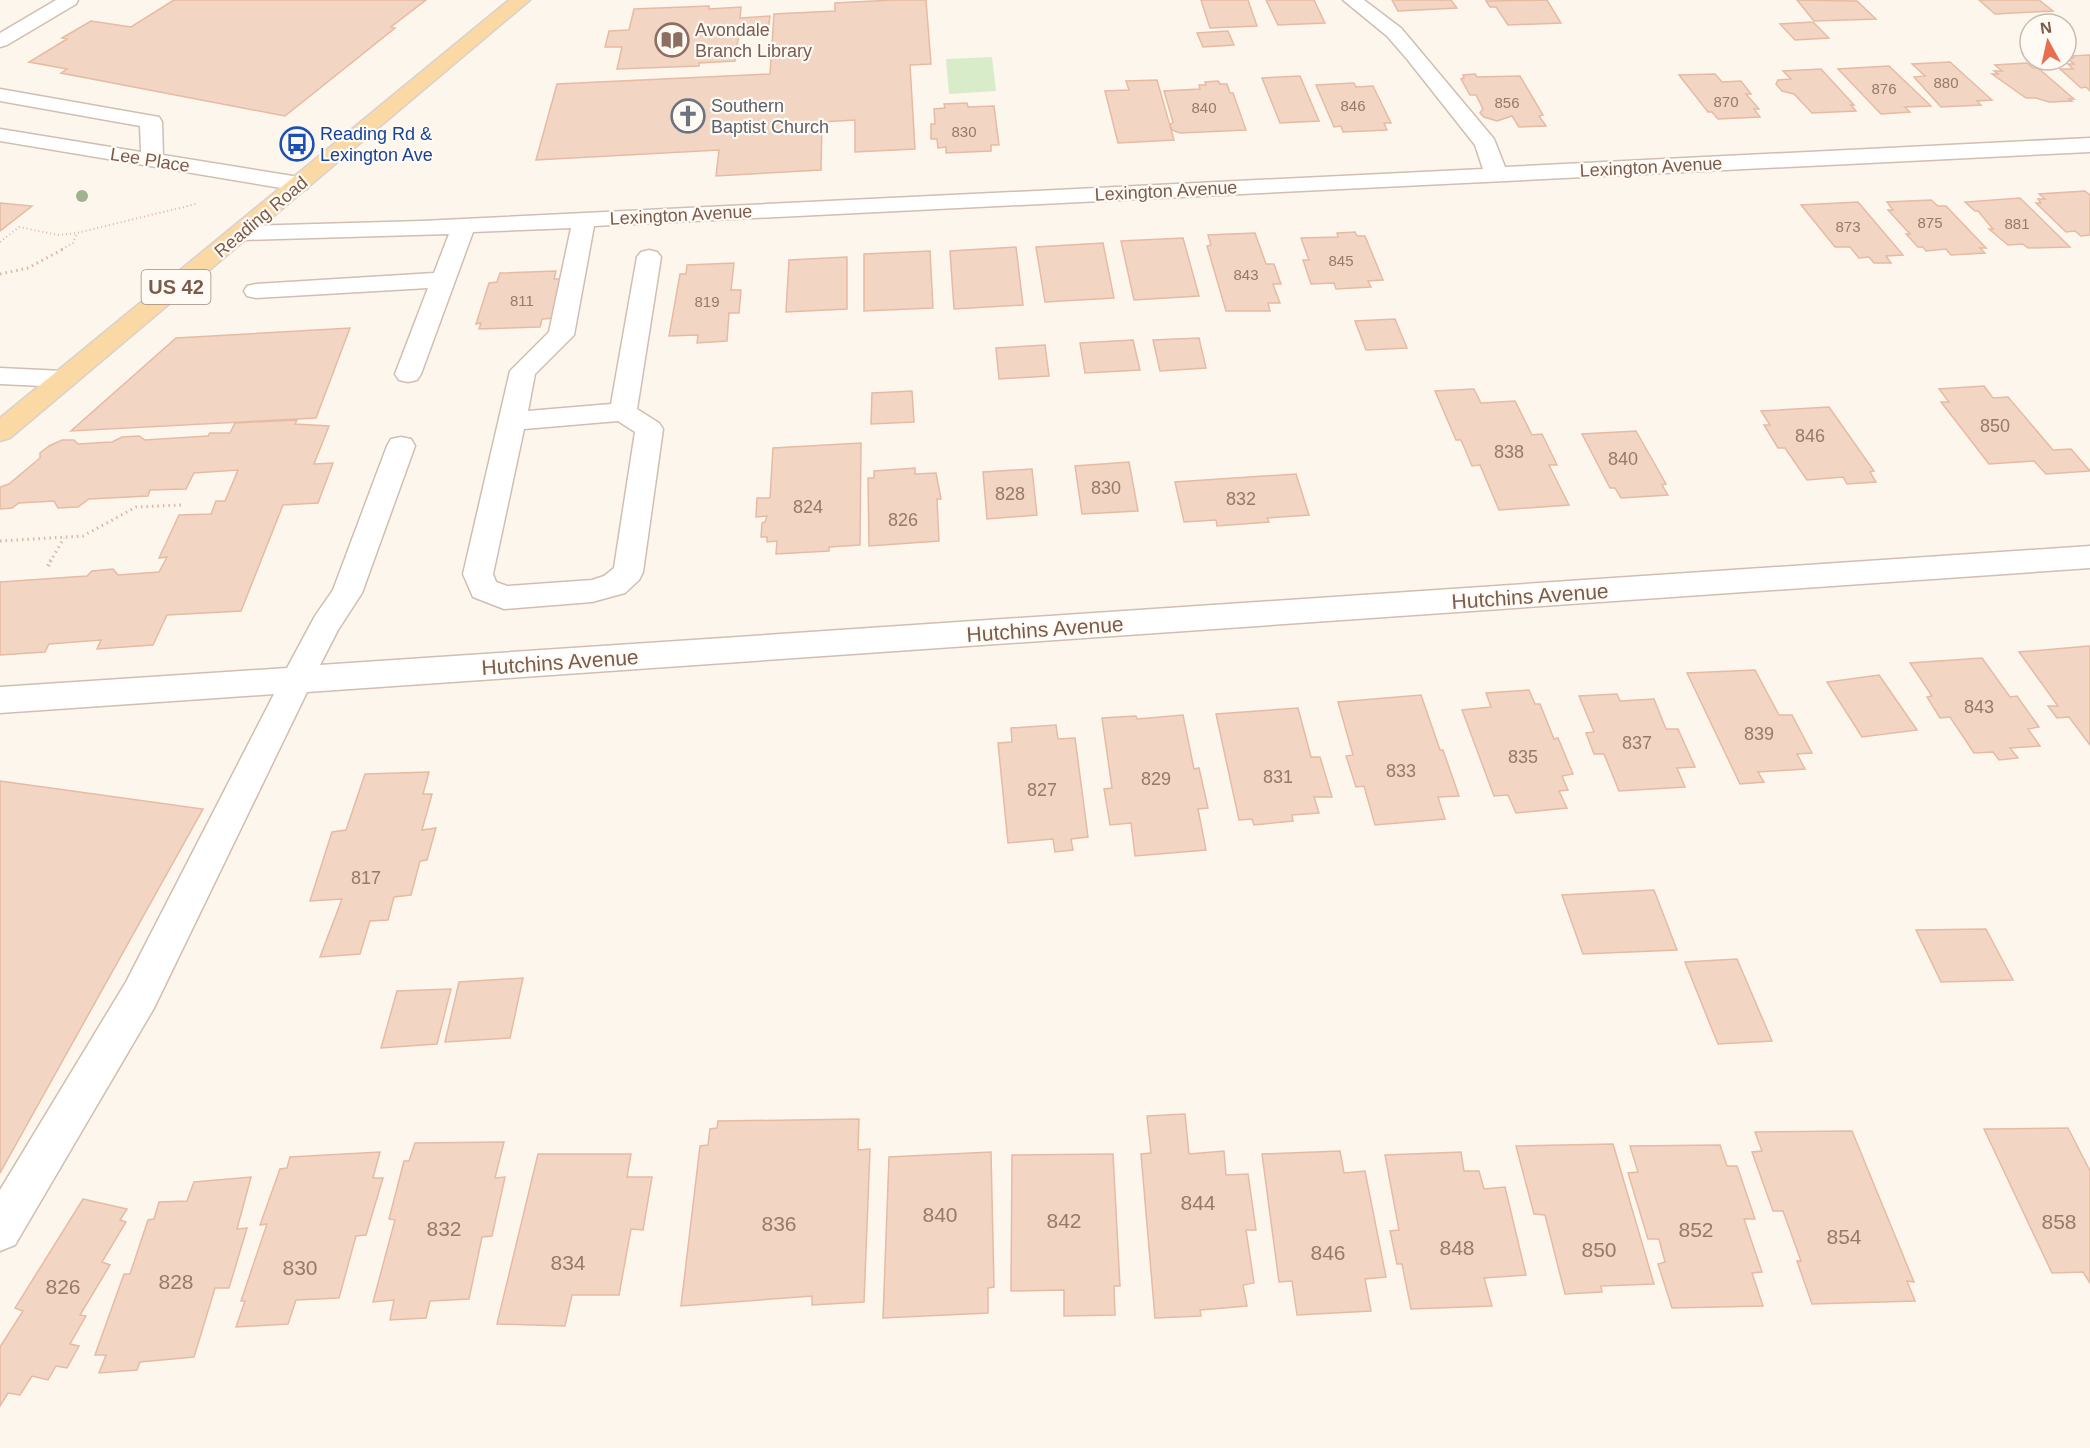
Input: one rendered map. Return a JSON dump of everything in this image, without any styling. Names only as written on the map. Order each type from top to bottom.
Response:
[{"type":"main road","name":"Reading Road","points":[[1,428],[242,233],[521,0]]},
{"type":"street","points":[[0,41],[69,0]]},
{"type":"street","points":[[1353,0],[1394,32],[1414,55],[1486,144],[1496,175]]},
{"type":"street","points":[[0,94],[151,122],[152,160]]},
{"type":"street","name":"Lee Place","points":[[0,135],[299,184]]},
{"type":"street","name":"Lexington Avenue","points":[[242,233],[464,226],[2090,145]]},
{"type":"street","points":[[513,421],[623,412],[649,429],[628,572],[614,585],[592,591],[504,598],[484,588],[478,574],[523,370],[561,335],[584,220]]},
{"type":"street","points":[[408,375],[464,226]]},
{"type":"street","points":[[623,412],[649,257]]},
{"type":"street","points":[[256,291],[444,280]]},
{"type":"street","points":[[0,376],[64,379]]},
{"type":"street","points":[[0,1230],[140,995],[297,680],[326,624],[347,593],[401,446]]},
{"type":"street","name":"Hutchins Avenue","points":[[0,700],[2090,557]]},
{"type":"path","points":[[0,242],[19,227],[58,235],[77,233],[200,203]]},
{"type":"path","points":[[0,274],[28,268],[73,243],[77,233]]},
{"type":"path","points":[[0,541],[83,536],[136,507],[182,505]]},
{"type":"path","points":[[48,566],[64,537]]},
{"type":"green space","points":[[992,57],[996,91],[949,94],[946,59]]},
{"type":"building","points":[[174,0],[426,0],[391,27],[395,28],[285,116],[61,73],[67,69],[29,62],[67,39],[62,38],[91,21],[131,27]]},
{"type":"building","points":[[926,0],[931,64],[910,65],[915,149],[855,152],[855,120],[822,122],[821,170],[716,176],[719,150],[536,160],[557,84],[770,74],[774,14],[835,11],[835,3]]},
{"type":"building","points":[[1201,0],[1248,0],[1257,26],[1210,28]]},
{"type":"building","points":[[1266,0],[1314,0],[1325,23],[1278,25]]},
{"type":"building","points":[[1392,0],[1451,0],[1457,8],[1398,11]]},
{"type":"building","points":[[1547,0],[1561,23],[1508,25],[1496,7],[1490,7],[1486,1]]},
{"type":"building","points":[[1797,0],[1857,1],[1876,19],[1814,21]]},
{"type":"building","points":[[1979,0],[2039,0],[2053,11],[2018,12],[1995,14]]},
{"type":"building","name":"Avondale Branch Library","points":[[709,6],[709,9],[741,7],[740,18],[770,16],[768,32],[739,33],[735,61],[699,63],[699,66],[617,69],[622,47],[605,47],[609,31],[629,30],[634,9]]},
{"type":"building","points":[[1813,22],[1829,38],[1795,40],[1780,24]]},
{"type":"building","points":[[1228,31],[1234,45],[1203,47],[1197,33]]},
{"type":"building","points":[[2090,55],[2090,91],[2086,87],[2081,88],[2063,72],[2078,72],[2078,56]]},
{"type":"building","points":[[1950,62],[1992,100],[1977,101],[1981,105],[1941,107],[1914,77],[1925,76],[1912,64]]},
{"type":"building","points":[[2018,64],[2018,72],[2043,72],[2074,99],[2049,102],[2026,98],[1992,74],[1998,74],[1994,71],[2002,71],[1995,65]]},
{"type":"building","points":[[1889,66],[1931,106],[1905,107],[1910,112],[1881,114],[1838,69]]},
{"type":"building","points":[[1821,69],[1854,105],[1851,105],[1856,111],[1812,113],[1794,94],[1782,91],[1776,84],[1778,80],[1791,79],[1783,71]]},
{"type":"building","points":[[1475,74],[1477,77],[1520,76],[1543,115],[1539,116],[1546,126],[1519,127],[1512,116],[1497,121],[1484,117],[1480,113],[1483,109],[1476,95],[1470,95],[1461,79],[1464,78],[1463,75]]},
{"type":"building","points":[[1715,74],[1722,82],[1741,81],[1751,94],[1746,94],[1759,109],[1754,109],[1760,117],[1718,119],[1712,112],[1708,112],[1679,75]]},
{"type":"building","points":[[1300,76],[1319,121],[1280,123],[1262,78]]},
{"type":"building","points":[[1157,80],[1174,140],[1118,143],[1105,91],[1129,90],[1126,81]]},
{"type":"building","points":[[1218,81],[1220,84],[1227,84],[1230,93],[1233,93],[1246,130],[1180,133],[1172,130],[1170,125],[1173,122],[1164,91],[1200,89],[1199,85],[1206,85],[1205,82]]},
{"type":"building","points":[[1354,83],[1356,87],[1373,86],[1391,123],[1384,123],[1387,130],[1343,132],[1341,126],[1334,127],[1316,85]]},
{"type":"building","points":[[967,103],[968,107],[994,106],[999,145],[991,145],[991,151],[946,153],[946,147],[938,148],[937,139],[931,139],[931,124],[935,124],[934,109],[945,108],[944,104]]},
{"type":"building","points":[[2085,191],[2090,195],[2090,235],[2081,236],[2075,231],[2066,232],[2036,203],[2041,203],[2038,199],[2045,199],[2039,194]]},
{"type":"building","points":[[2020,198],[2070,247],[2028,248],[2023,244],[2008,245],[1989,229],[1993,229],[1978,211],[1965,202]]},
{"type":"building","points":[[1931,200],[1938,206],[1946,206],[1986,248],[1980,248],[1985,253],[1951,255],[1946,249],[1926,251],[1923,247],[1918,247],[1906,234],[1910,234],[1888,210],[1893,210],[1887,202]]},
{"type":"building","points":[[1858,202],[1903,255],[1886,256],[1891,263],[1874,263],[1869,257],[1859,258],[1850,247],[1835,247],[1801,205]]},
{"type":"building","points":[[0,203],[32,206],[0,231]]},
{"type":"building","points":[[1355,232],[1357,236],[1365,236],[1383,280],[1368,281],[1371,287],[1336,289],[1334,283],[1311,284],[1303,260],[1309,260],[1301,238],[1338,237],[1337,233]]},
{"type":"building","points":[[1255,233],[1266,264],[1274,264],[1281,284],[1273,284],[1280,303],[1268,303],[1270,311],[1226,311],[1207,246],[1211,245],[1208,235]]},
{"type":"building","points":[[1183,238],[1199,296],[1134,300],[1121,241]]},
{"type":"building","points":[[1103,243],[1114,298],[1045,302],[1036,247]]},
{"type":"building","points":[[1016,247],[1023,305],[954,309],[950,251]]},
{"type":"building","points":[[930,251],[933,308],[864,311],[864,254]]},
{"type":"building","points":[[847,257],[847,309],[786,312],[789,260]]},
{"type":"building","points":[[734,263],[731,290],[741,290],[739,313],[729,313],[727,341],[697,343],[698,335],[669,336],[680,274],[686,274],[687,265]]},
{"type":"building","points":[[556,271],[554,279],[566,279],[556,318],[542,319],[540,327],[479,329],[481,323],[476,324],[489,283],[497,282],[500,273]]},
{"type":"building","points":[[1395,319],[1407,348],[1366,350],[1355,321]]},
{"type":"building","points":[[350,328],[316,418],[71,431],[176,338]]},
{"type":"building","points":[[1199,338],[1206,368],[1160,371],[1153,340]]},
{"type":"building","points":[[1133,340],[1140,370],[1085,373],[1080,343]]},
{"type":"building","points":[[1045,345],[1049,376],[999,379],[996,348]]},
{"type":"building","points":[[1984,386],[1993,398],[2008,397],[2053,450],[2071,449],[2090,471],[2046,474],[2034,461],[1989,464],[1941,402],[1949,402],[1939,389]]},
{"type":"building","points":[[1474,389],[1481,403],[1515,401],[1532,435],[1542,434],[1557,465],[1549,465],[1569,505],[1499,510],[1480,465],[1472,466],[1461,440],[1456,440],[1435,391]]},
{"type":"building","points":[[912,391],[914,422],[871,424],[872,393]]},
{"type":"building","points":[[1829,407],[1874,471],[1870,472],[1876,482],[1847,484],[1843,477],[1807,480],[1785,448],[1778,448],[1764,425],[1770,425],[1761,411]]},
{"type":"building","points":[[297,420],[295,424],[329,426],[314,464],[333,463],[318,503],[283,505],[241,611],[167,615],[153,645],[97,649],[101,640],[49,644],[45,652],[0,655],[0,582],[87,576],[92,571],[113,569],[118,575],[159,572],[167,557],[159,558],[179,515],[211,514],[216,501],[225,501],[238,470],[194,473],[186,489],[150,490],[148,496],[89,499],[78,507],[58,508],[54,501],[19,503],[12,508],[0,509],[0,487],[9,484],[40,458],[40,453],[62,440],[74,440],[78,444],[112,442],[122,437],[139,436],[145,440],[208,436],[210,433],[230,433],[235,423]]},
{"type":"building","points":[[1636,431],[1666,484],[1662,485],[1668,495],[1621,498],[1615,488],[1610,488],[1582,434]]},
{"type":"building","points":[[861,443],[860,545],[829,547],[829,551],[776,554],[777,541],[767,542],[767,537],[761,537],[762,523],[765,522],[767,516],[756,517],[757,498],[770,498],[773,448]]},
{"type":"building","points":[[1129,462],[1138,511],[1082,514],[1075,466]]},
{"type":"building","points":[[915,468],[915,474],[936,473],[941,499],[937,499],[939,541],[869,546],[868,478],[874,478],[874,471]]},
{"type":"building","points":[[1032,469],[1037,515],[987,519],[983,472]]},
{"type":"building","points":[[1296,474],[1309,515],[1267,518],[1269,522],[1217,526],[1216,520],[1184,522],[1175,482]]},
{"type":"building","points":[[2089,646],[2090,745],[2069,717],[2057,718],[2048,706],[2058,706],[2019,652]]},
{"type":"building","points":[[1982,658],[2010,697],[2017,696],[2039,727],[2028,729],[2040,746],[2010,748],[2018,758],[1999,760],[1993,752],[1974,753],[1950,717],[1940,718],[1927,697],[1932,696],[1910,663]]},
{"type":"building","points":[[1755,670],[1779,715],[1792,715],[1812,753],[1797,754],[1805,769],[1758,772],[1764,782],[1740,784],[1687,673]]},
{"type":"building","points":[[1879,675],[1917,730],[1862,737],[1827,682]]},
{"type":"building","points":[[1529,690],[1535,704],[1540,704],[1554,739],[1558,738],[1573,774],[1562,776],[1568,790],[1559,791],[1567,808],[1516,813],[1508,795],[1494,796],[1462,710],[1491,707],[1486,693]]},
{"type":"building","points":[[1617,694],[1620,701],[1654,699],[1666,729],[1678,729],[1695,767],[1677,768],[1685,787],[1619,791],[1604,754],[1594,754],[1586,733],[1594,732],[1579,696]]},
{"type":"building","points":[[1421,695],[1459,796],[1438,797],[1445,819],[1375,825],[1364,786],[1356,787],[1346,756],[1353,755],[1338,702]]},
{"type":"building","points":[[1298,708],[1311,757],[1320,757],[1332,797],[1314,797],[1319,813],[1292,815],[1293,821],[1254,825],[1252,819],[1239,820],[1216,714]]},
{"type":"building","points":[[1183,715],[1194,769],[1199,768],[1208,808],[1198,809],[1206,850],[1135,856],[1131,823],[1110,825],[1104,789],[1112,788],[1102,718],[1136,716],[1137,719]]},
{"type":"building","points":[[1056,725],[1058,739],[1075,738],[1088,837],[1071,839],[1073,850],[1055,852],[1053,839],[1008,843],[998,743],[1012,742],[1011,728]]},
{"type":"building","points":[[429,772],[423,794],[432,794],[422,830],[436,828],[427,860],[420,861],[411,895],[394,897],[388,920],[370,921],[360,954],[320,957],[342,899],[310,901],[332,832],[346,830],[365,774]]},
{"type":"building","points":[[0,781],[203,809],[0,1173]]},
{"type":"building","points":[[1654,890],[1677,950],[1583,954],[1562,895]]},
{"type":"building","points":[[1986,929],[2013,980],[1941,982],[1916,930]]},
{"type":"building","points":[[1737,959],[1772,1041],[1718,1044],[1685,962]]},
{"type":"building","points":[[523,978],[510,1038],[445,1042],[459,982]]},
{"type":"building","points":[[451,989],[437,1044],[381,1048],[397,991]]},
{"type":"building","points":[[1185,1114],[1189,1154],[1224,1151],[1226,1175],[1248,1174],[1256,1230],[1246,1230],[1254,1283],[1243,1285],[1247,1306],[1200,1310],[1201,1316],[1155,1318],[1141,1154],[1151,1153],[1147,1116]]},
{"type":"building","points":[[859,1119],[858,1150],[870,1149],[864,1302],[812,1305],[812,1296],[681,1306],[700,1146],[708,1145],[710,1129],[717,1128],[718,1121]]},
{"type":"building","points":[[2068,1128],[2090,1171],[2090,1283],[2083,1272],[2052,1273],[1984,1129]]},
{"type":"building","points":[[1852,1131],[1914,1282],[1907,1281],[1915,1301],[1812,1304],[1797,1261],[1801,1261],[1783,1211],[1773,1211],[1752,1152],[1762,1151],[1755,1132]]},
{"type":"building","points":[[504,1142],[495,1178],[505,1177],[492,1236],[482,1237],[469,1299],[430,1301],[426,1318],[390,1320],[394,1300],[373,1302],[395,1220],[389,1219],[404,1161],[409,1161],[415,1143]]},
{"type":"building","points":[[1613,1144],[1654,1284],[1601,1286],[1602,1292],[1565,1294],[1545,1215],[1534,1214],[1516,1146]]},
{"type":"building","points":[[1720,1145],[1727,1166],[1737,1166],[1755,1219],[1744,1219],[1762,1272],[1752,1273],[1763,1306],[1672,1308],[1658,1264],[1665,1262],[1659,1239],[1648,1239],[1628,1173],[1638,1172],[1630,1146]]},
{"type":"building","points":[[1340,1151],[1344,1173],[1365,1171],[1386,1277],[1365,1279],[1371,1311],[1297,1315],[1292,1281],[1279,1282],[1262,1154]]},
{"type":"building","points":[[380,1152],[373,1178],[383,1178],[366,1235],[356,1236],[339,1298],[296,1300],[288,1324],[236,1327],[245,1301],[241,1301],[267,1224],[260,1225],[280,1169],[287,1168],[290,1157]]},
{"type":"building","points":[[991,1152],[994,1287],[988,1288],[988,1313],[883,1318],[889,1157]]},
{"type":"building","points":[[1461,1152],[1464,1171],[1479,1171],[1484,1189],[1505,1187],[1526,1275],[1484,1278],[1492,1306],[1411,1309],[1402,1264],[1397,1264],[1390,1231],[1399,1230],[1385,1155]]},
{"type":"building","points":[[538,1154],[631,1154],[627,1177],[652,1177],[643,1230],[631,1229],[619,1295],[572,1295],[565,1326],[497,1324]]},
{"type":"building","points":[[1113,1154],[1120,1286],[1114,1286],[1115,1315],[1064,1316],[1064,1290],[1011,1291],[1012,1155]]},
{"type":"building","points":[[251,1177],[237,1229],[247,1228],[229,1288],[215,1288],[194,1357],[140,1362],[137,1370],[99,1373],[106,1355],[95,1355],[124,1274],[130,1274],[148,1220],[154,1219],[159,1202],[187,1201],[194,1182]]},
{"type":"building","points":[[83,1199],[127,1209],[120,1220],[126,1222],[102,1262],[110,1265],[80,1315],[86,1316],[70,1344],[79,1346],[67,1368],[56,1366],[48,1380],[32,1376],[20,1395],[8,1393],[0,1406],[0,1347],[23,1311],[15,1308]]},
{"type":"place","name":"Avondale Branch Library","points":[[672,40]]},
{"type":"place","name":"Southern Baptist Church","points":[[688,116]]},
{"type":"place","name":"Reading Rd & Lexington Ave","points":[[297,144]]}]
